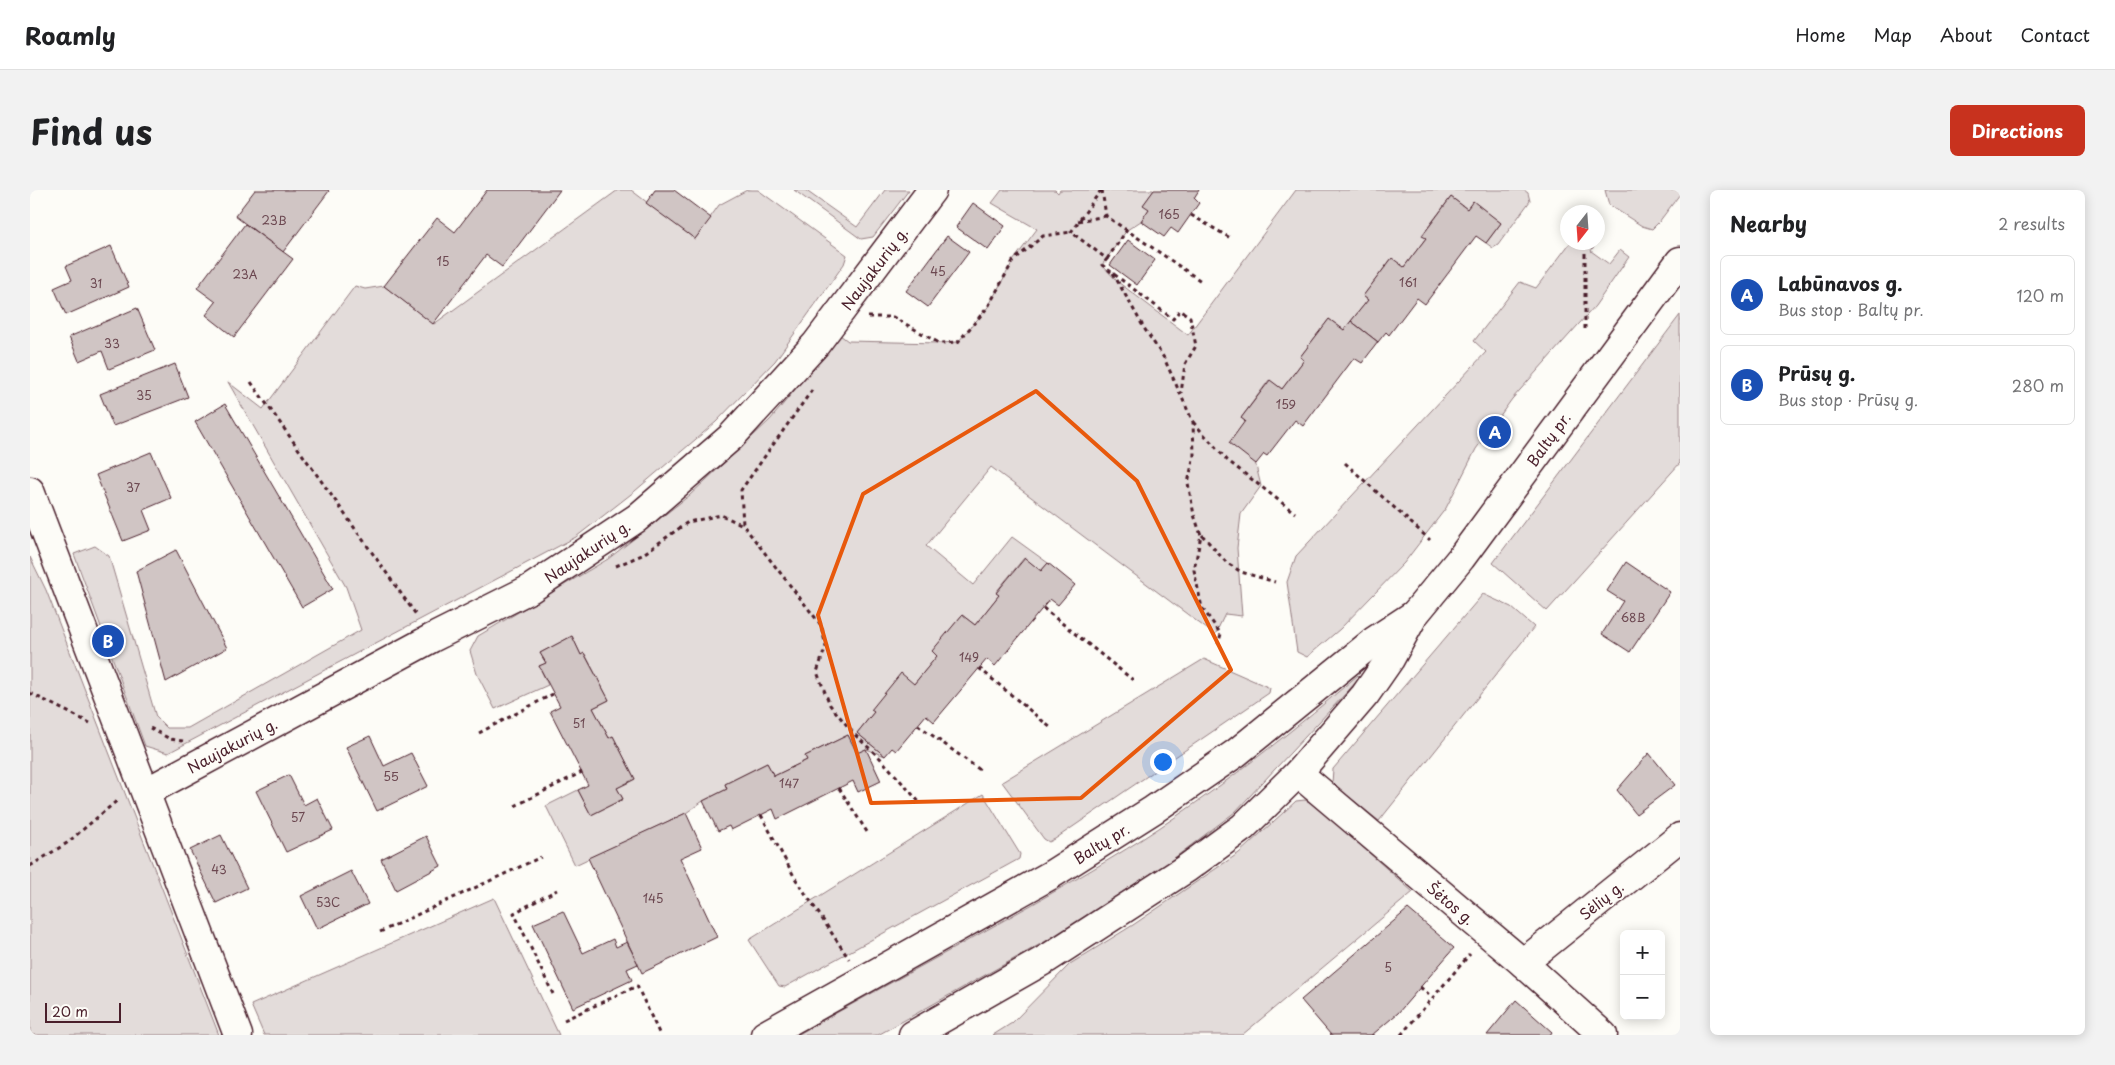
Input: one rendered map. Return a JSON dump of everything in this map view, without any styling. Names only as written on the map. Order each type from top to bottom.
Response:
[{"type":"street","name":"Naujakurių g.","points":[[146,792],[432,638],[530,589],[637,518],[731,437],[816,344],[932,190]]},
{"type":"street","name":"Baltų pr.","points":[[913,1035],[1048,958],[1187,868],[1243,826],[1298,773],[1365,696],[1390,660],[1414,615],[1460,558],[1680,261]]},
{"type":"street","points":[[30,491],[238,1035]]},
{"type":"street","name":"Baltų pr.","points":[[766,1035],[1048,876],[1153,810],[1236,753],[1374,641],[1414,615]]},
{"type":"street","name":"Šėtos g.","points":[[1298,773],[1523,963],[1603,1035]]},
{"type":"street","name":"Sėlių g.","points":[[1523,963],[1680,837]]},
{"type":"path","points":[[1102,190],[1106,216]]},
{"type":"path","points":[[1071,232],[1102,190]]},
{"type":"path","points":[[1191,215],[1232,239]]},
{"type":"path","points":[[1078,221],[1106,216],[1201,281]]},
{"type":"path","points":[[1127,230],[1102,265],[1173,319],[1180,310],[1190,317],[1196,346],[1185,364],[1181,394]]},
{"type":"path","points":[[866,317],[893,317],[939,343],[958,342],[988,307],[1013,261],[1043,236],[1071,232],[1107,259]]},
{"type":"path","points":[[1585,250],[1585,329]]},
{"type":"path","points":[[1113,273],[1144,328],[1164,358],[1193,422],[1227,460],[1295,514]]},
{"type":"path","points":[[251,382],[432,638]]},
{"type":"path","points":[[743,525],[741,490],[815,387]]},
{"type":"path","points":[[1193,422],[1194,455],[1188,483],[1194,515],[1202,535],[1226,562],[1241,572],[1275,582]]},
{"type":"path","points":[[1345,463],[1430,540]]},
{"type":"path","points":[[581,555],[605,570],[642,555],[688,522],[721,515],[743,525],[821,625],[826,646],[816,672],[830,705],[855,735],[880,758],[921,804]]},
{"type":"path","points":[[1202,535],[1194,570],[1202,608],[1221,634],[1218,644]]},
{"type":"path","points":[[1043,608],[1133,680]]},
{"type":"path","points":[[979,668],[1051,728]]},
{"type":"path","points":[[30,693],[101,728],[118,723],[138,722],[170,739],[225,750]]},
{"type":"path","points":[[479,733],[553,694]]},
{"type":"path","points":[[918,725],[980,770]]},
{"type":"path","points":[[515,806],[582,772]]},
{"type":"path","points":[[839,788],[869,835]]},
{"type":"path","points":[[30,866],[68,843],[117,799],[146,792]]},
{"type":"path","points":[[761,815],[795,878],[849,960]]},
{"type":"path","points":[[380,932],[541,857]]},
{"type":"path","points":[[553,994],[514,913],[557,890]]},
{"type":"path","points":[[1401,1035],[1488,933]]},
{"type":"path","points":[[564,1020],[637,986],[660,1035]]},
{"type":"path","points":[[1420,987],[1433,998]]},
{"type":"highlighted area","points":[[1036,391],[1137,481],[1231,670],[1081,798],[871,803],[818,615],[863,494]]},
{"type":"shaded area","points":[[618,190],[631,190],[695,239],[719,205],[747,190],[758,190],[847,255],[844,264],[775,361],[716,422],[635,491],[576,537],[168,753],[145,746],[74,554],[95,546],[109,556],[156,717],[167,728],[188,728],[361,630],[346,587],[228,382],[263,409],[355,286],[365,289],[384,286],[434,324]]},
{"type":"shaded area","points":[[794,190],[805,190],[857,227],[885,190],[909,190],[873,237],[861,239]]},
{"type":"shaded area","points":[[1002,190],[1055,190],[1058,193],[1060,190],[1154,190],[1144,204],[1149,209],[1141,221],[1127,230],[1102,265],[1118,282],[1188,335],[1296,190],[1524,190],[1528,193],[1530,201],[1498,245],[1493,248],[1486,243],[1501,223],[1473,202],[1467,209],[1451,197],[1422,235],[1426,238],[1404,267],[1391,259],[1363,296],[1368,300],[1344,330],[1329,319],[1300,357],[1304,360],[1282,389],[1269,380],[1241,418],[1245,421],[1261,486],[1241,514],[1237,548],[1242,616],[1225,614],[1215,635],[991,467],[926,546],[973,585],[1012,537],[1048,563],[1041,571],[1024,558],[996,592],[999,595],[975,625],[962,615],[933,651],[937,656],[914,684],[872,710],[874,712],[857,733],[885,756],[866,749],[857,753],[848,735],[805,756],[807,760],[774,776],[767,763],[725,784],[727,789],[703,801],[686,813],[575,865],[546,806],[578,790],[591,815],[623,799],[617,788],[635,779],[613,736],[609,738],[593,708],[609,700],[585,654],[581,655],[572,636],[540,653],[546,663],[539,666],[548,685],[495,709],[477,674],[470,651],[478,636],[608,559],[690,495],[770,420],[840,335],[848,341],[958,342],[988,307],[1013,261],[1037,229],[992,203]]},
{"type":"shaded area","points":[[1605,190],[1680,190],[1680,194],[1652,229],[1642,226],[1609,205]]},
{"type":"shaded area","points":[[1565,250],[1592,250],[1609,264],[1620,250],[1629,257],[1595,306],[1512,399],[1476,449],[1446,508],[1404,563],[1340,629],[1307,657],[1297,652],[1287,582],[1296,556],[1486,352],[1474,341],[1520,282],[1536,288]]},
{"type":"shaded area","points":[[1680,315],[1680,463],[1547,611],[1493,563]]},
{"type":"shaded area","points":[[30,557],[46,590],[219,1035],[30,1035]]},
{"type":"shaded area","points":[[1483,594],[1511,607],[1534,627],[1379,821],[1332,783],[1333,769]]},
{"type":"shaded area","points":[[1204,659],[1270,688],[1269,693],[1055,839],[1049,842],[1044,839],[1002,782]]},
{"type":"shaded area","points":[[1358,675],[1360,678],[1235,812],[1169,862],[1046,941],[878,1035],[797,1035],[1032,904],[1143,839],[1238,772],[1299,725]]},
{"type":"shaded area","points":[[983,794],[1020,854],[1019,859],[785,987],[779,986],[749,940]]},
{"type":"shaded area","points":[[1305,800],[1314,804],[1413,892],[1242,1035],[993,1035],[1012,1023],[1070,964],[1133,925],[1239,853],[1296,801]]},
{"type":"shaded area","points":[[494,898],[559,1035],[264,1035],[251,1005]]},
{"type":"building","points":[[255,190],[329,191],[283,252],[235,216]]},
{"type":"building","points":[[487,190],[560,190],[502,267],[486,255],[433,324],[384,286],[437,218],[455,232]]},
{"type":"building","points":[[655,190],[674,190],[711,218],[695,239],[646,203]]},
{"type":"building","points":[[1154,190],[1199,190],[1194,198],[1199,203],[1178,233],[1171,228],[1164,237],[1141,221],[1149,209],[1143,205]]},
{"type":"building","points":[[1451,197],[1467,209],[1473,201],[1501,223],[1486,243],[1476,236],[1425,304],[1417,298],[1389,335],[1386,332],[1378,342],[1351,321],[1368,300],[1363,296],[1392,258],[1404,267],[1426,238],[1422,236]]},
{"type":"building","points":[[973,203],[1005,226],[988,250],[956,227]]},
{"type":"building","points":[[245,224],[293,259],[234,337],[206,315],[216,302],[197,288]]},
{"type":"building","points":[[947,236],[969,252],[928,307],[906,291]]},
{"type":"building","points":[[1128,240],[1155,260],[1137,285],[1110,265]]},
{"type":"building","points":[[111,246],[129,287],[66,315],[54,288],[72,280],[66,266]]},
{"type":"building","points":[[137,308],[155,350],[109,369],[102,351],[79,361],[69,337]]},
{"type":"building","points":[[1329,319],[1344,330],[1351,321],[1378,342],[1362,363],[1354,358],[1303,426],[1295,420],[1267,456],[1264,454],[1256,464],[1229,443],[1245,421],[1241,418],[1270,380],[1282,389],[1304,360],[1300,357]]},
{"type":"building","points":[[175,364],[188,397],[113,426],[100,394]]},
{"type":"building","points":[[225,404],[333,589],[302,607],[195,422]]},
{"type":"building","points":[[151,452],[171,498],[143,510],[151,530],[123,541],[96,475]]},
{"type":"building","points":[[176,550],[227,648],[166,682],[136,571]]},
{"type":"building","points":[[1025,558],[1041,571],[1048,563],[1075,585],[1058,605],[1050,599],[995,666],[987,659],[934,722],[926,715],[896,751],[892,748],[885,756],[857,733],[874,712],[871,710],[901,673],[914,684],[937,656],[932,651],[962,615],[975,625],[999,595],[996,593]]},
{"type":"building","points":[[1626,562],[1670,592],[1630,652],[1602,634],[1623,601],[1607,591]]},
{"type":"building","points":[[572,636],[581,655],[584,653],[609,700],[593,708],[609,738],[613,736],[635,779],[617,788],[623,799],[591,815],[578,790],[588,785],[550,711],[560,706],[539,666],[546,663],[540,653]]},
{"type":"building","points":[[848,735],[857,753],[866,749],[881,781],[858,792],[853,781],[777,819],[773,809],[731,830],[729,826],[718,831],[703,801],[727,789],[725,784],[767,763],[774,776],[807,760],[805,756]]},
{"type":"building","points":[[370,736],[384,766],[411,753],[428,786],[377,811],[346,747]]},
{"type":"building","points":[[1649,753],[1675,785],[1636,814],[1617,790]]},
{"type":"building","points":[[289,775],[304,805],[317,798],[333,830],[286,852],[256,791]]},
{"type":"building","points":[[686,813],[702,848],[680,858],[717,937],[642,973],[588,858]]},
{"type":"building","points":[[221,835],[247,888],[216,903],[190,850]]},
{"type":"building","points":[[426,836],[441,866],[396,890],[381,859]]},
{"type":"building","points":[[351,871],[368,904],[317,929],[301,896]]},
{"type":"building","points":[[1408,909],[1454,948],[1398,1013],[1372,1035],[1331,1035],[1301,1000]]},
{"type":"building","points":[[563,911],[583,953],[613,939],[616,947],[627,942],[638,964],[627,969],[632,980],[573,1008],[533,924]]},
{"type":"building","points":[[1516,1000],[1552,1032],[1550,1035],[1487,1035]]},
{"type":"place","name":"Labūnavos g.","points":[[1495,432]]},
{"type":"place","name":"Prūsų g.","points":[[108,641]]}]
